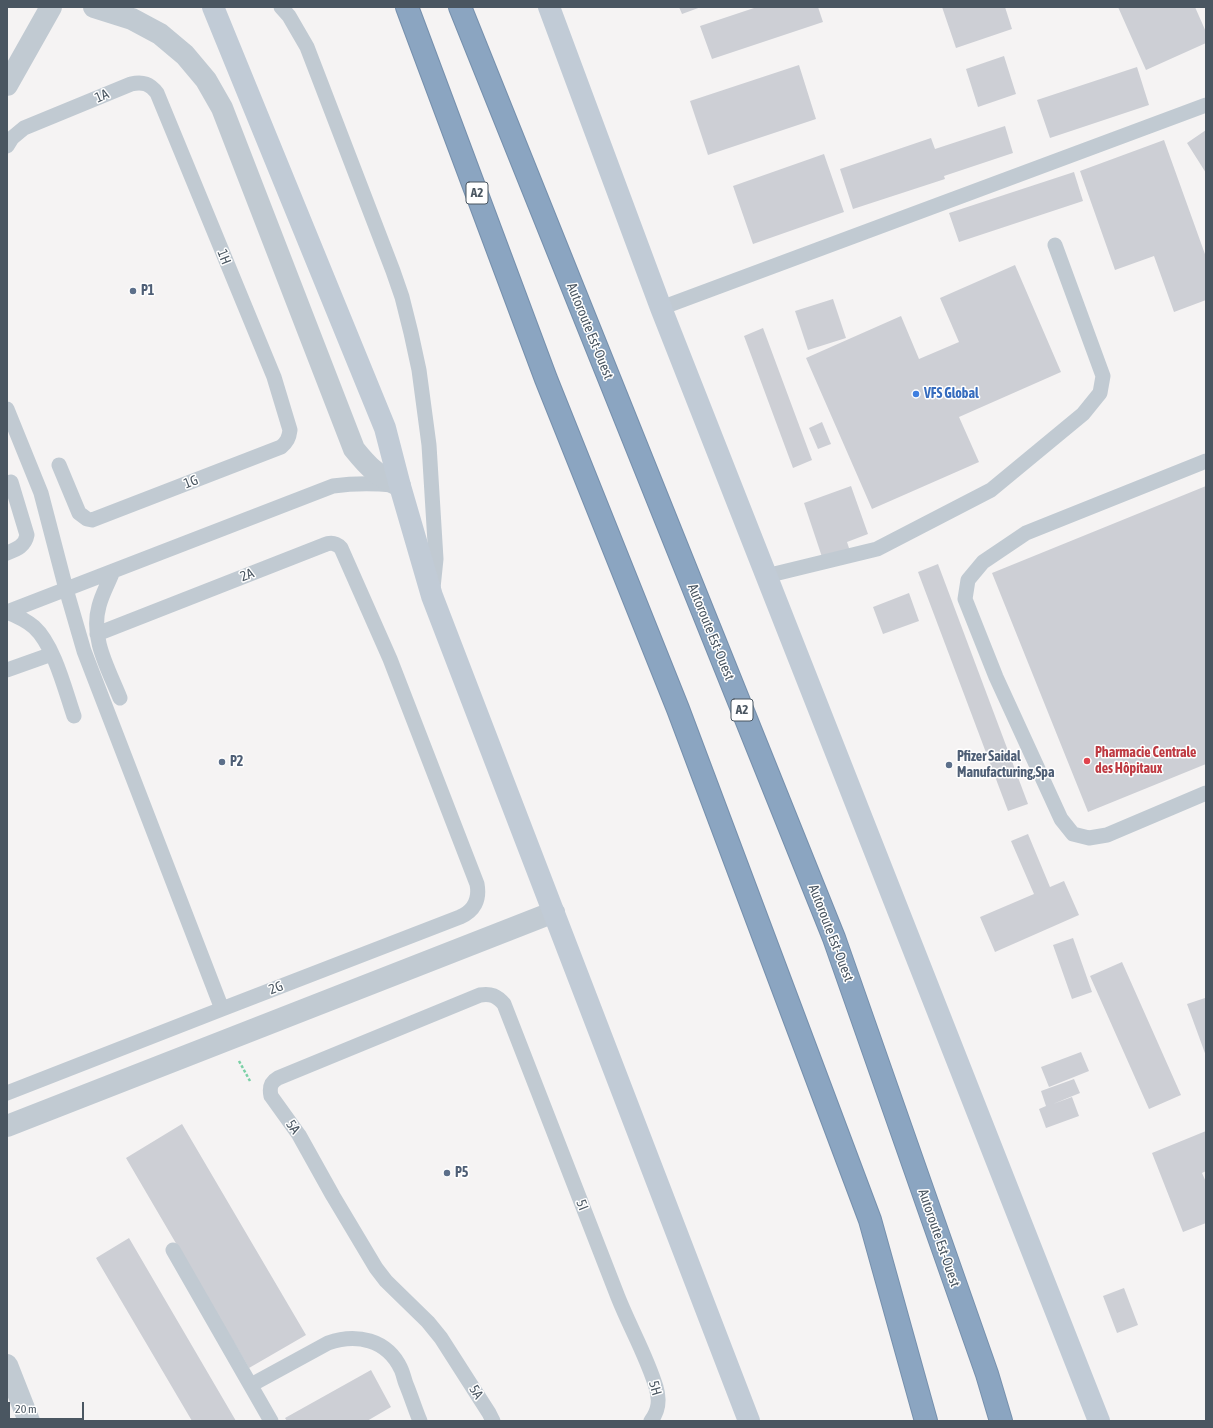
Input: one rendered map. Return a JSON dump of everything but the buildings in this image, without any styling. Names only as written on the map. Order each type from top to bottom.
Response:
[{"type":"highway","name":"A2","points":[[407,7],[546,379],[678,709],[867,1212],[921,1411],[926,1421]]},
{"type":"highway","name":"Autoroute Est-Ouest","points":[[460,7],[834,938],[987,1374],[1001,1421]]},
{"type":"main road","points":[[213,7],[385,428],[432,596],[748,1421]]},
{"type":"main road","points":[[549,7],[661,308],[1099,1421]]},
{"type":"street","points":[[7,85],[51,7]]},
{"type":"street","points":[[94,7],[132,19],[160,34],[185,55],[206,80],[222,108],[354,449],[366,465],[382,478],[400,486]]},
{"type":"street","points":[[7,1126],[554,912]]},
{"type":"street","points":[[7,1365],[29,1421]]},
{"type":"lane","points":[[281,7],[289,16],[307,47],[402,297],[419,370],[429,445],[436,559],[432,596]]},
{"type":"lane","name":"1A","points":[[7,146],[12,138],[24,128],[139,82],[146,83],[153,87],[157,93],[174,137]]},
{"type":"lane","points":[[661,308],[1206,105]]},
{"type":"lane","name":"1H","points":[[174,137],[274,377]]},
{"type":"lane","points":[[766,576],[877,549],[991,490],[1083,414],[1100,393],[1103,376],[1054,245]]},
{"type":"lane","name":"1G","points":[[59,465],[79,513],[87,519],[92,520],[281,448],[286,443],[290,430],[274,377]]},
{"type":"lane","points":[[7,409],[41,493],[84,651],[222,1008]]},
{"type":"lane","points":[[1206,461],[1026,533],[983,562],[968,580],[965,599],[996,676],[1061,819],[1073,834],[1089,838],[1108,835],[1206,792]]},
{"type":"lane","points":[[7,553],[23,545],[27,535],[12,482]]},
{"type":"lane","points":[[7,612],[333,486],[351,483],[369,483],[400,486]]},
{"type":"lane","name":"2A","points":[[97,634],[329,543],[333,543],[341,548],[390,659],[460,837]]},
{"type":"lane","points":[[113,571],[99,605],[97,634],[99,647],[120,698]]},
{"type":"lane","points":[[7,612],[20,617],[34,628],[46,643],[52,654],[74,716]]},
{"type":"lane","points":[[7,670],[52,654]]},
{"type":"lane","name":"2G","points":[[7,1093],[222,1008],[467,914],[477,901],[478,892],[477,884],[460,837]]},
{"type":"lane","name":"5I","points":[[271,1085],[274,1080],[283,1076],[480,995],[494,995],[500,999],[504,1004],[617,1297],[644,1355]]},
{"type":"lane","name":"5A","points":[[271,1085],[271,1096],[299,1136],[376,1268],[428,1322],[441,1338],[490,1413],[493,1421]]},
{"type":"lane","points":[[173,1250],[271,1421]]},
{"type":"lane","points":[[251,1385],[328,1343],[340,1339],[364,1339],[381,1346],[395,1359],[401,1369],[420,1421]]},
{"type":"lane","name":"5H","points":[[644,1355],[656,1388],[659,1403],[651,1421]]},
{"type":"path","points":[[228,1040],[249,1081],[271,1085]]},
{"type":"place","name":"P1","points":[[133,291]]},
{"type":"place","name":"VFS Global","points":[[916,394]]},
{"type":"place","name":"Pharmacie Centrale des Hôpitaux","points":[[1087,761]]},
{"type":"place","name":"P2","points":[[222,762]]},
{"type":"place","name":"Pfizer Saidal Manufacturing,Spa","points":[[949,765]]},
{"type":"place","name":"P5","points":[[447,1173]]}]
